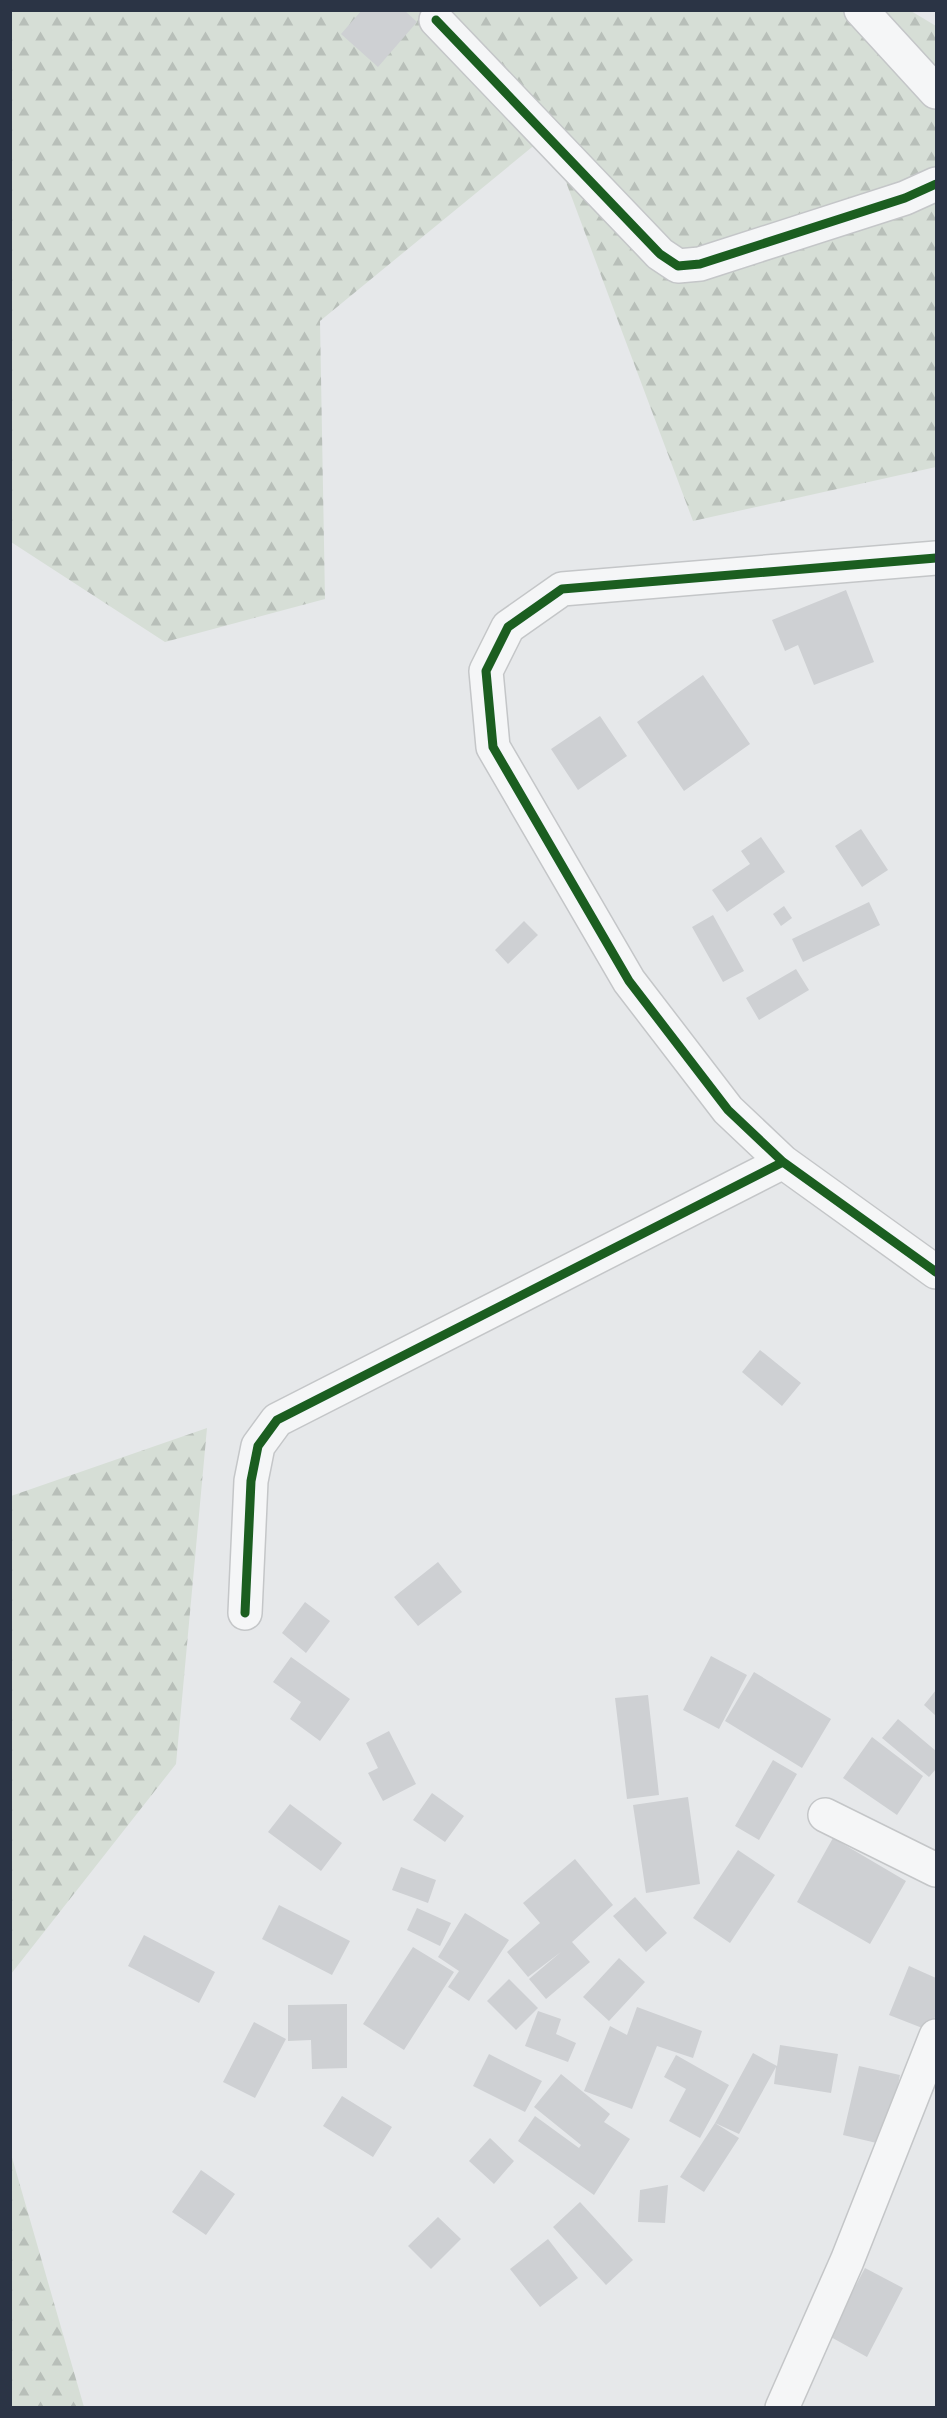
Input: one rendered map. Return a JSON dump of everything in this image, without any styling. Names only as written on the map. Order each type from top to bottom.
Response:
[{"type":"street","points":[[861,10],[936,92]]},
{"type":"street","points":[[436,20],[660,255],[678,266],[700,264],[904,198],[936,184]]},
{"type":"street","points":[[936,558],[562,588],[508,627],[486,671],[493,747],[576,893],[630,981],[728,1110],[783,1162],[936,1272]]},
{"type":"street","points":[[244,1613],[251,1481],[258,1446],[278,1420],[783,1162]]},
{"type":"street","points":[[825,1815],[936,1870]]},
{"type":"street","points":[[782,2408],[847,2261],[936,2036]]},
{"type":"green space","points":[[10,11],[911,11],[936,26],[936,467],[693,521],[548,134],[320,321],[325,599],[165,642],[11,542]]},
{"type":"green space","points":[[207,1428],[176,1764],[11,1974],[11,1496]]},
{"type":"green space","points":[[11,2154],[84,2407],[11,2407]]},
{"type":"building","points":[[362,10],[404,10],[417,22],[378,67],[341,34]]},
{"type":"building","points":[[846,590],[874,662],[814,685],[798,645],[785,651],[772,620]]},
{"type":"building","points":[[703,675],[750,744],[684,791],[637,722]]},
{"type":"building","points":[[600,716],[627,756],[578,790],[551,749]]},
{"type":"building","points":[[861,829],[888,870],[862,887],[835,846]]},
{"type":"building","points":[[761,837],[785,872],[727,912],[712,890],[750,864],[741,851]]},
{"type":"building","points":[[869,902],[880,925],[803,962],[792,939]]},
{"type":"building","points":[[784,906],[792,918],[781,926],[773,914]]},
{"type":"building","points":[[713,915],[744,971],[723,982],[692,927]]},
{"type":"building","points":[[524,921],[538,935],[508,964],[495,950]]},
{"type":"building","points":[[796,969],[809,990],[759,1020],[746,998]]},
{"type":"building","points":[[760,1350],[801,1383],[782,1406],[742,1372]]},
{"type":"building","points":[[438,1562],[462,1592],[418,1626],[394,1597]]},
{"type":"building","points":[[305,1602],[330,1621],[306,1653],[282,1633]]},
{"type":"building","points":[[711,1656],[747,1675],[719,1729],[683,1710]]},
{"type":"building","points":[[291,1657],[350,1699],[320,1741],[290,1719],[301,1702],[273,1682]]},
{"type":"building","points":[[754,1672],[831,1719],[802,1768],[725,1721]]},
{"type":"building","points":[[936,1690],[936,1716],[924,1705]]},
{"type":"building","points":[[648,1695],[659,1795],[627,1799],[615,1698]]},
{"type":"building","points":[[898,1719],[936,1751],[936,1769],[929,1777],[882,1738]]},
{"type":"building","points":[[389,1731],[416,1784],[383,1801],[368,1773],[378,1768],[366,1743]]},
{"type":"building","points":[[872,1737],[923,1776],[897,1815],[843,1778]]},
{"type":"building","points":[[773,1760],[797,1774],[759,1840],[735,1826]]},
{"type":"building","points":[[432,1793],[464,1816],[445,1842],[413,1820]]},
{"type":"building","points":[[688,1797],[700,1884],[646,1893],[633,1805]]},
{"type":"building","points":[[290,1804],[342,1843],[321,1871],[268,1832]]},
{"type":"building","points":[[833,1838],[906,1881],[870,1944],[797,1902]]},
{"type":"building","points":[[738,1850],[775,1875],[730,1943],[693,1918]]},
{"type":"building","points":[[575,1859],[613,1905],[572,1942],[590,1962],[546,1999],[529,1979],[561,1952],[528,1977],[507,1952],[540,1923],[523,1903]]},
{"type":"building","points":[[401,1867],[436,1880],[428,1903],[392,1890]]},
{"type":"building","points":[[635,1897],[667,1933],[646,1952],[613,1916]]},
{"type":"building","points":[[279,1905],[350,1941],[332,1975],[262,1939]]},
{"type":"building","points":[[417,1908],[451,1923],[440,1946],[407,1930]]},
{"type":"building","points":[[465,1913],[509,1940],[469,2001],[448,1987],[459,1971],[438,1957]]},
{"type":"building","points":[[144,1935],[215,1972],[199,2003],[128,1966]]},
{"type":"building","points":[[413,1947],[454,1972],[404,2050],[363,2024]]},
{"type":"building","points":[[619,1958],[645,1982],[609,2021],[583,1997]]},
{"type":"building","points":[[909,1966],[936,1978],[936,2014],[930,2031],[889,2015]]},
{"type":"building","points":[[509,1979],[538,2008],[516,2030],[487,2001]]},
{"type":"building","points":[[347,2004],[347,2068],[312,2069],[311,2040],[288,2041],[288,2005]]},
{"type":"building","points":[[637,2007],[702,2031],[693,2058],[657,2046],[632,2109],[584,2091],[610,2026],[627,2035]]},
{"type":"building","points":[[538,2011],[561,2019],[556,2034],[576,2043],[568,2062],[525,2046]]},
{"type":"building","points":[[254,2022],[286,2039],[255,2098],[223,2082]]},
{"type":"building","points":[[780,2045],[838,2054],[831,2093],[774,2084],[776,2067],[739,2134],[715,2123],[753,2053],[777,2066]]},
{"type":"building","points":[[489,2054],[542,2081],[525,2112],[473,2086]]},
{"type":"building","points":[[676,2055],[729,2085],[700,2138],[669,2121],[686,2089],[664,2077]]},
{"type":"building","points":[[859,2066],[900,2075],[885,2145],[843,2135]]},
{"type":"building","points":[[561,2074],[610,2114],[604,2122],[630,2139],[594,2195],[518,2141],[535,2116],[579,2148],[581,2145],[534,2107]]},
{"type":"building","points":[[342,2096],[392,2127],[373,2157],[323,2126]]},
{"type":"building","points":[[715,2123],[739,2138],[704,2192],[680,2177]]},
{"type":"building","points":[[490,2138],[514,2161],[494,2184],[469,2161]]},
{"type":"building","points":[[201,2170],[235,2194],[206,2235],[172,2212]]},
{"type":"building","points":[[668,2185],[665,2223],[638,2222],[640,2190]]},
{"type":"building","points":[[580,2202],[633,2260],[606,2285],[553,2227]]},
{"type":"building","points":[[438,2217],[461,2239],[431,2269],[408,2246]]},
{"type":"building","points":[[548,2239],[578,2278],[540,2307],[510,2269]]},
{"type":"building","points":[[865,2268],[903,2288],[867,2357],[829,2336]]},
{"type":"cycle path","points":[[436,20],[660,254],[678,266],[700,264],[905,198],[936,184]]},
{"type":"cycle path","points":[[936,558],[562,589],[508,627],[486,671],[493,747],[629,981],[728,1110],[783,1162],[936,1272]]},
{"type":"cycle path","points":[[245,1613],[251,1481],[258,1446],[277,1420],[783,1162]]}]
